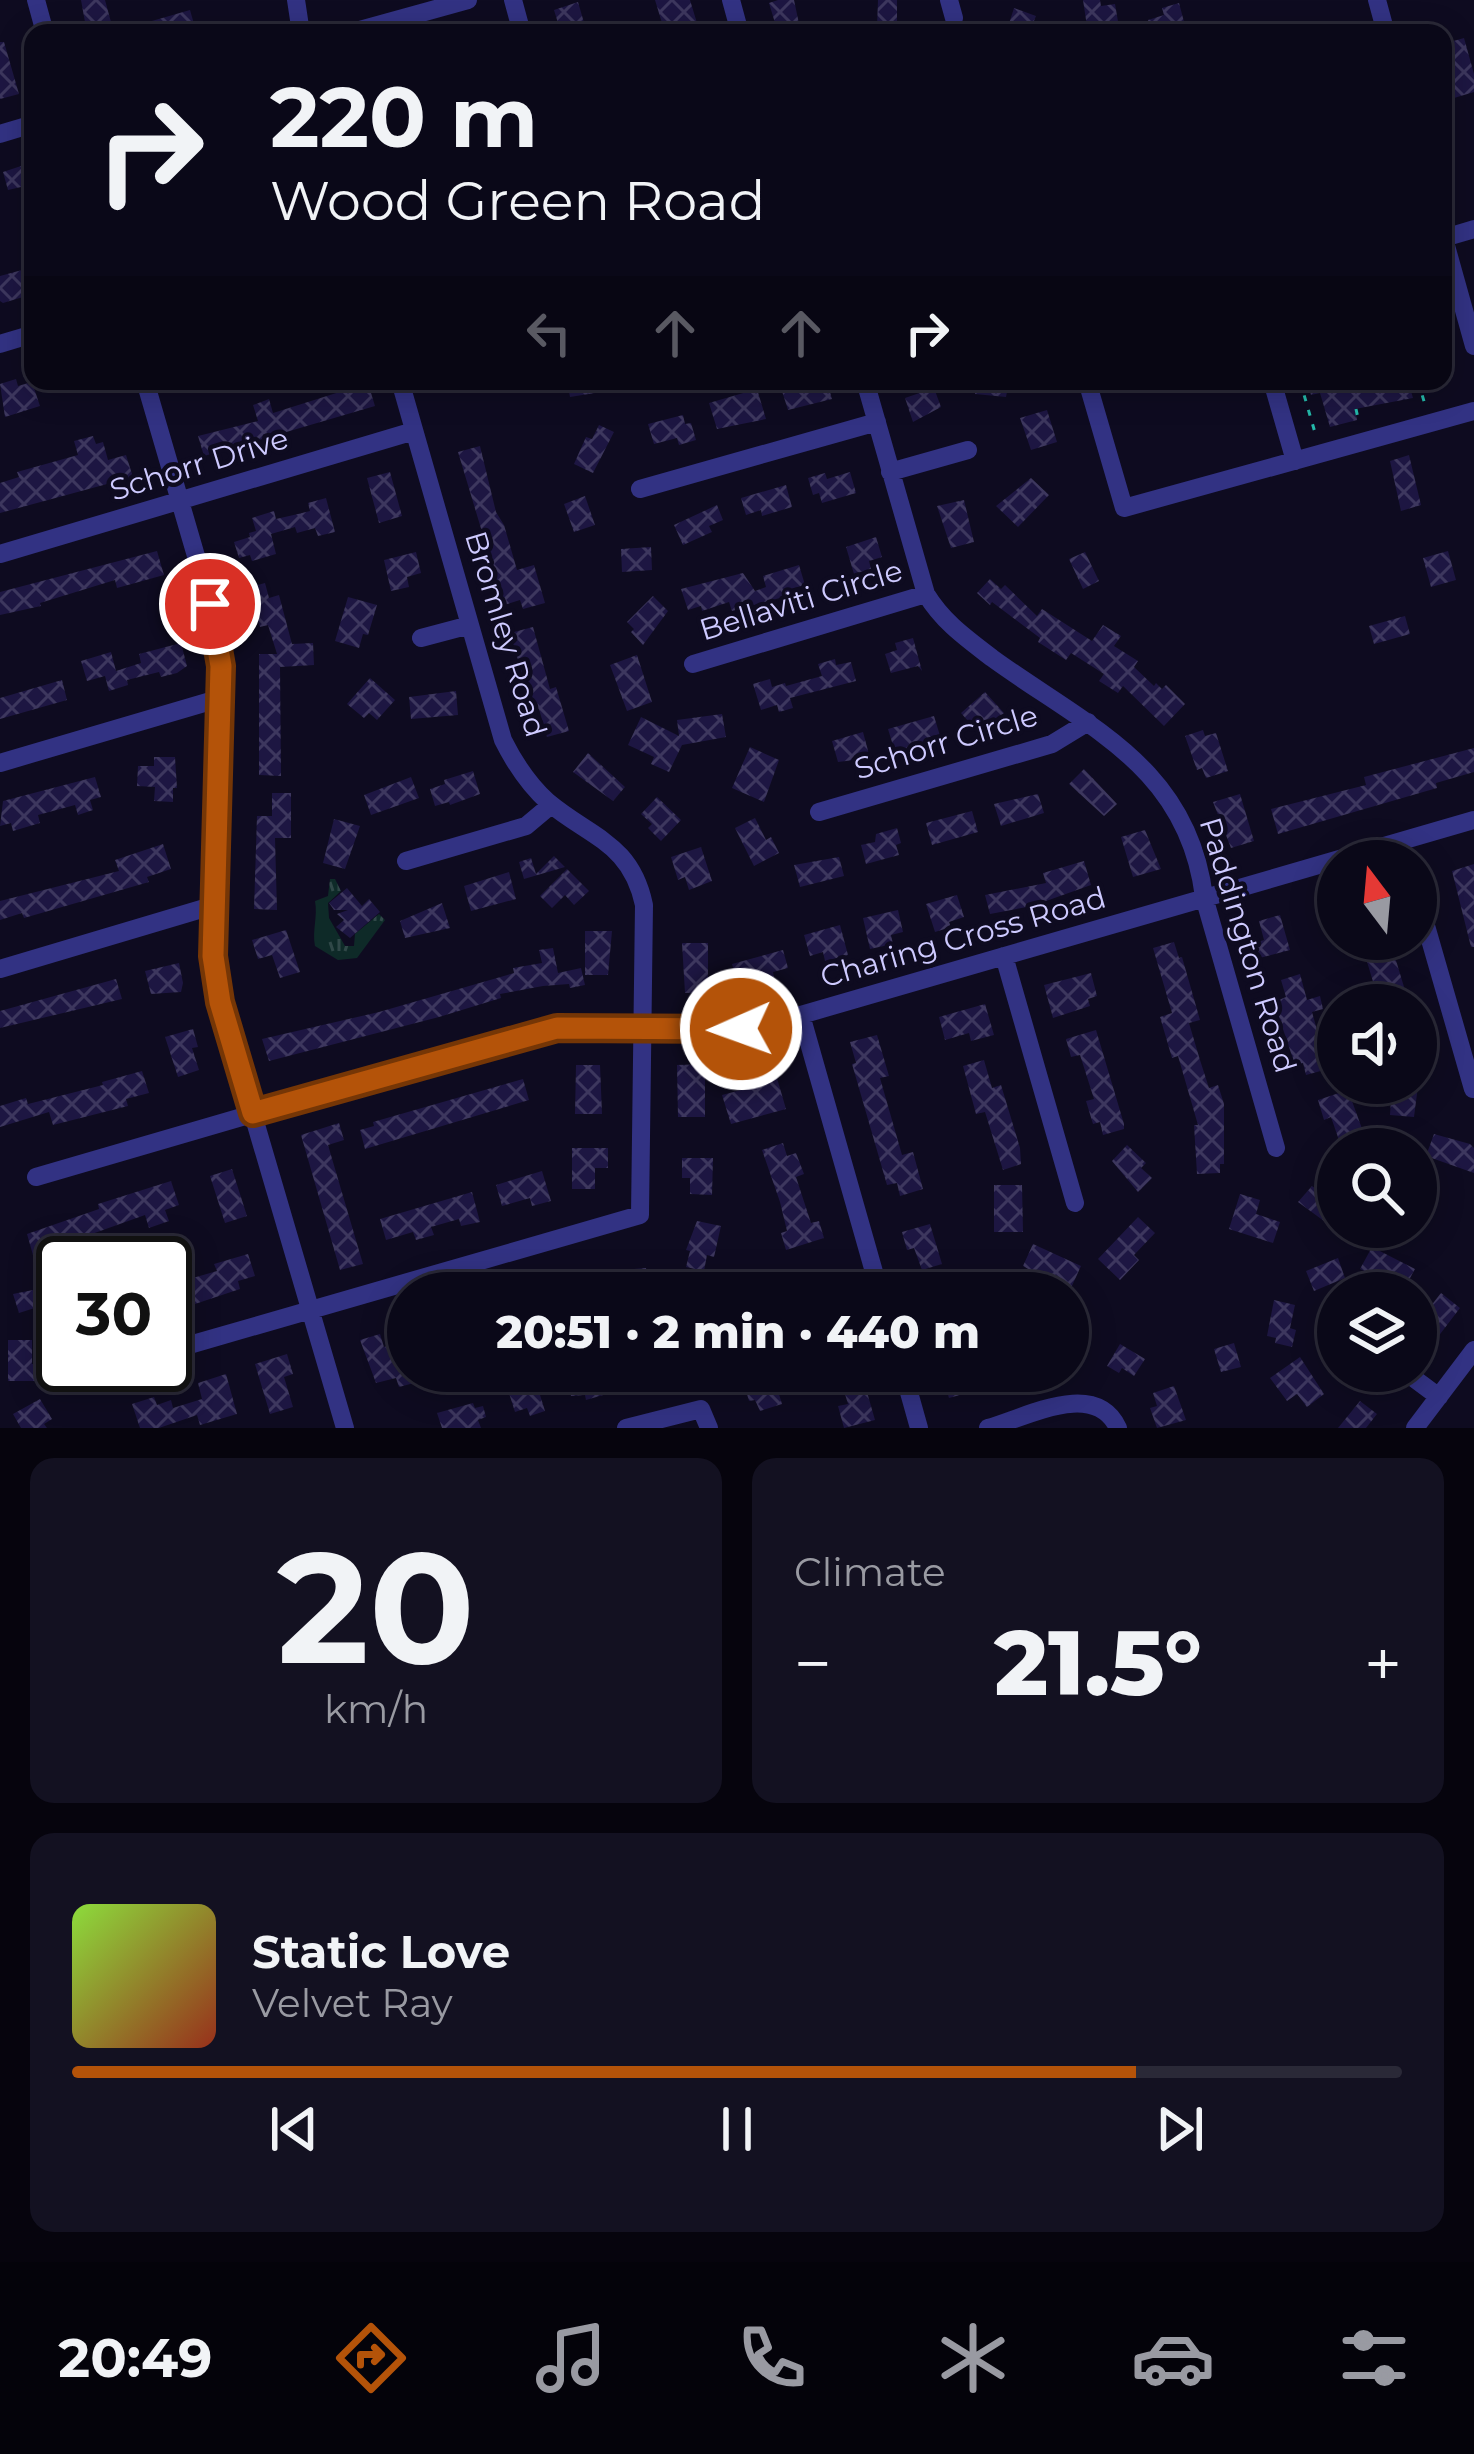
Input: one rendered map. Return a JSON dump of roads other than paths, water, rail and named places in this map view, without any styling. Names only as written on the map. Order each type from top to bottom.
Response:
[{"type":"street","points":[[381,24],[468,0]]},
{"type":"street","points":[[1452,268],[1474,346]]},
{"type":"street","points":[[149,390],[216,632],[221,698],[213,956],[220,1002],[345,1428]]},
{"type":"street","name":"Bromley Road","points":[[311,1310],[640,1215],[644,904],[640,886],[626,859],[551,805],[530,784],[503,740],[403,390]]},
{"type":"street","name":"Paddington Road","points":[[868,390],[926,594],[952,628],[1088,722],[1141,763],[1162,788],[1191,842],[1276,1148]]},
{"type":"street","points":[[1090,390],[1124,508],[1474,411]]},
{"type":"street","points":[[1275,390],[1295,461]]},
{"type":"street","points":[[640,488],[877,422]]},
{"type":"street","name":"Schorr Drive","points":[[0,554],[414,431]]},
{"type":"street","points":[[890,472],[968,450]]},
{"type":"street","name":"Bellaviti Circle","points":[[693,664],[926,594]]},
{"type":"street","points":[[421,638],[470,625]]},
{"type":"street","points":[[0,763],[221,698]]},
{"type":"street","name":"Schorr Circle","points":[[819,812],[1052,744],[1088,722]]},
{"type":"street","points":[[406,861],[526,826],[551,805]]},
{"type":"street","name":"Charing Cross Road","points":[[1429,840],[1474,820]]},
{"type":"street","name":"Charing Cross Road","points":[[36,1178],[534,1032],[557,1028],[741,1029],[801,1016],[1204,897],[1317,871]]},
{"type":"street","points":[[0,969],[215,905]]},
{"type":"street","points":[[1004,956],[1075,1203]]},
{"type":"street","points":[[1436,960],[1473,1089]]},
{"type":"street","points":[[801,1016],[874,1272]]},
{"type":"street","points":[[192,1344],[311,1310]]},
{"type":"street","points":[[1415,1428],[1474,1350]]},
{"type":"street","points":[[908,1392],[919,1428]]},
{"type":"street","points":[[1432,1392],[1439,1397]]},
{"type":"street","points":[[988,1428],[1090,1402],[1105,1409],[1118,1428]]},
{"type":"street","points":[[626,1428],[701,1409],[709,1428]]}]
